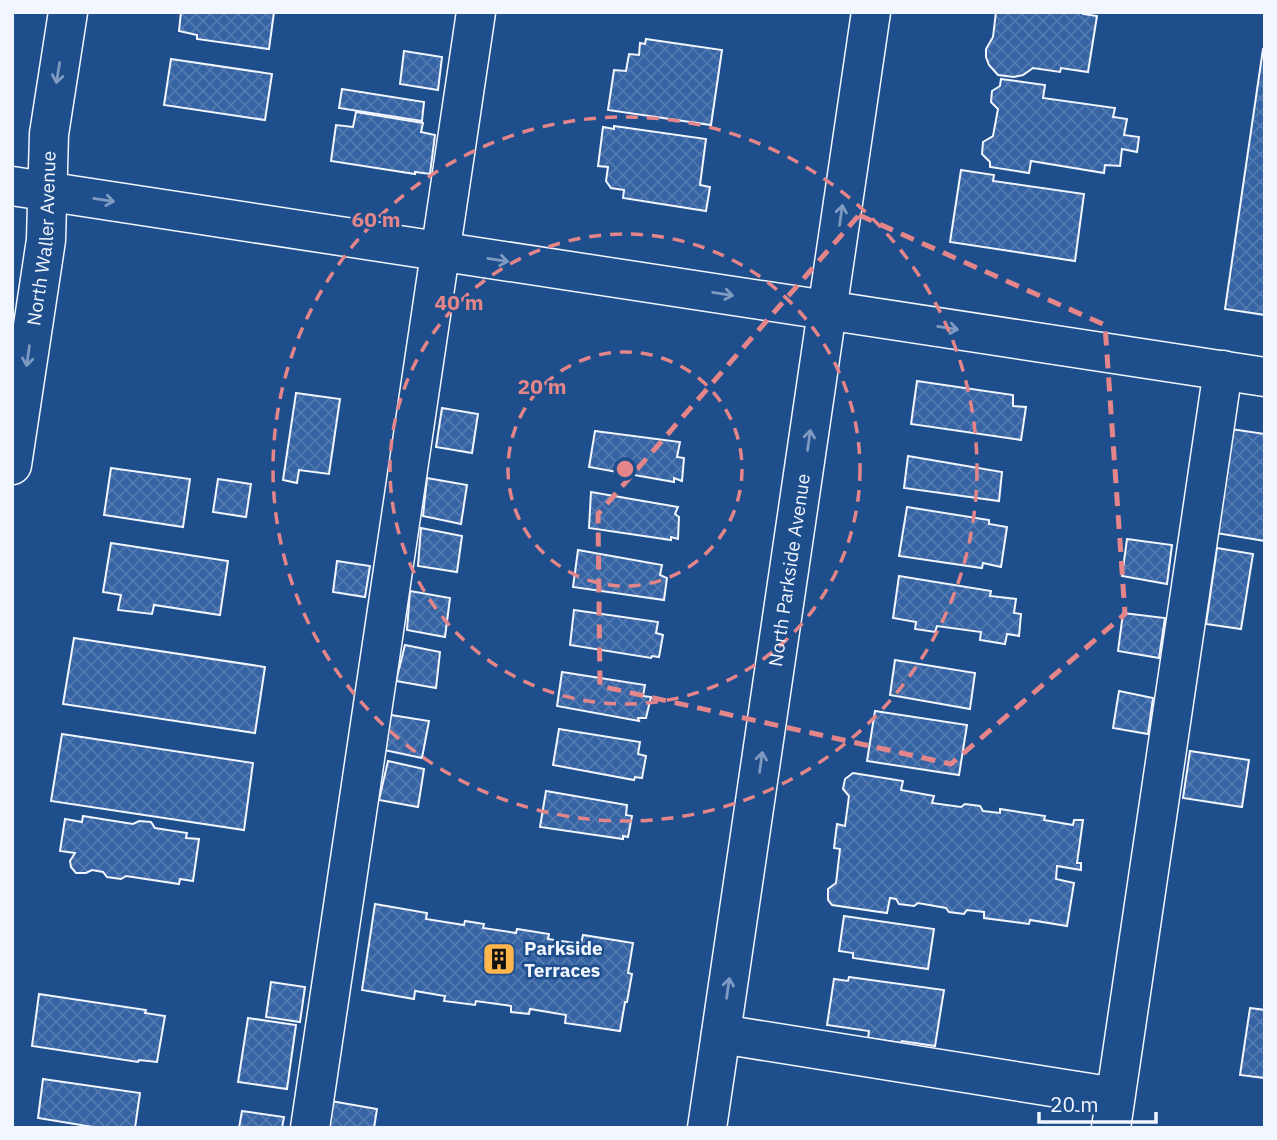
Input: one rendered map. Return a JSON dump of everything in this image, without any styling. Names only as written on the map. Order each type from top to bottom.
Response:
[{"type":"street","name":"North Waller Avenue","points":[[12,465],[46,240],[30,189],[49,134],[68,12]]},
{"type":"street","points":[[310,1128],[476,12]]},
{"type":"street","name":"North Parkside Avenue","points":[[707,1128],[871,12]]},
{"type":"street","points":[[30,189],[1265,377]]},
{"type":"street","points":[[721,1034],[1113,1112],[1223,370]]},
{"type":"highlighted area","points":[[859,215],[1105,325],[1125,614],[951,764],[600,686],[598,514]]},
{"type":"building","points":[[181,12],[274,12],[269,49],[197,39],[197,35],[179,31]]},
{"type":"building","points":[[996,12],[1083,12],[1097,16],[1088,72],[1033,68],[1014,77],[998,75],[986,57],[986,49],[993,37]]},
{"type":"building","points":[[646,39],[722,50],[711,125],[608,110],[614,70],[626,71],[629,54],[639,55],[640,43],[645,44]]},
{"type":"building","points":[[1265,49],[1265,315],[1225,309]]},
{"type":"building","points":[[404,51],[442,57],[438,90],[400,84]]},
{"type":"building","points":[[171,59],[272,74],[265,120],[164,105]]},
{"type":"building","points":[[1001,79],[1045,85],[1043,98],[1115,108],[1113,117],[1127,119],[1124,135],[1139,137],[1137,152],[1122,149],[1120,166],[1105,165],[1104,173],[1031,161],[1029,173],[990,167],[990,162],[982,154],[983,142],[993,136],[998,109],[991,102],[992,91],[1000,86]]},
{"type":"building","points":[[342,89],[424,102],[422,121],[339,108]]},
{"type":"building","points":[[356,112],[423,123],[421,132],[435,135],[430,174],[331,161],[336,125],[353,127]]},
{"type":"building","points":[[614,126],[706,139],[700,185],[710,187],[706,211],[623,198],[624,190],[611,188],[606,181],[608,167],[598,166],[603,127],[614,129]]},
{"type":"building","points":[[961,170],[994,175],[993,181],[1084,194],[1075,261],[950,242]]},
{"type":"building","points":[[917,381],[1013,395],[1013,406],[1026,407],[1021,440],[911,424]]},
{"type":"building","points":[[296,393],[340,399],[329,474],[299,470],[297,483],[283,480]]},
{"type":"building","points":[[442,408],[478,414],[472,453],[436,447]]},
{"type":"building","points":[[1231,429],[1265,434],[1265,541],[1216,533]]},
{"type":"building","points":[[595,431],[680,442],[677,457],[684,458],[682,481],[674,478],[674,482],[589,467]]},
{"type":"building","points":[[908,456],[1002,472],[999,501],[904,488]]},
{"type":"building","points":[[111,468],[190,479],[183,527],[104,515]]},
{"type":"building","points":[[427,478],[467,485],[461,524],[423,516]]},
{"type":"building","points":[[218,479],[251,484],[246,517],[213,512]]},
{"type":"building","points":[[591,492],[678,507],[675,514],[679,517],[678,539],[589,528]]},
{"type":"building","points":[[907,507],[989,520],[989,524],[1007,527],[1001,567],[983,563],[982,568],[899,556]]},
{"type":"building","points":[[421,528],[462,536],[457,572],[418,566]]},
{"type":"building","points":[[1127,539],[1172,545],[1167,584],[1122,576]]},
{"type":"building","points":[[111,543],[228,561],[220,615],[154,605],[152,614],[118,610],[121,595],[103,592]]},
{"type":"building","points":[[1217,548],[1253,554],[1241,629],[1206,624]]},
{"type":"building","points":[[578,550],[662,565],[660,575],[667,578],[664,600],[573,587]]},
{"type":"building","points":[[337,561],[370,566],[365,597],[333,592]]},
{"type":"building","points":[[899,576],[991,591],[990,596],[1016,599],[1014,613],[1021,614],[1019,636],[1007,634],[1005,644],[980,640],[981,632],[937,626],[935,632],[915,629],[916,622],[893,618]]},
{"type":"building","points":[[410,591],[450,598],[445,637],[407,630]]},
{"type":"building","points":[[574,610],[658,622],[656,633],[663,635],[659,657],[570,645]]},
{"type":"building","points":[[1123,613],[1165,618],[1159,658],[1118,651]]},
{"type":"building","points":[[74,638],[265,667],[255,733],[63,704]]},
{"type":"building","points":[[405,645],[440,652],[436,688],[396,681]]},
{"type":"building","points":[[895,660],[975,673],[970,709],[890,695]]},
{"type":"building","points":[[562,672],[645,685],[643,696],[651,697],[646,718],[638,718],[639,721],[557,706]]},
{"type":"building","points":[[1119,691],[1153,698],[1148,734],[1113,728]]},
{"type":"building","points":[[875,711],[967,725],[959,775],[867,761]]},
{"type":"building","points":[[391,715],[429,721],[422,758],[384,750]]},
{"type":"building","points":[[559,729],[640,742],[638,754],[646,756],[642,778],[635,777],[634,780],[553,765]]},
{"type":"building","points":[[62,734],[253,763],[244,830],[51,801]]},
{"type":"building","points":[[1190,751],[1249,760],[1242,807],[1183,798]]},
{"type":"building","points":[[388,761],[424,769],[418,807],[379,800]]},
{"type":"building","points":[[853,773],[903,781],[901,790],[934,796],[932,803],[961,807],[965,804],[980,806],[983,811],[1000,813],[1000,809],[1045,816],[1044,820],[1073,825],[1074,820],[1083,820],[1077,863],[1081,863],[1081,870],[1057,866],[1056,879],[1074,883],[1067,926],[1030,920],[1029,924],[984,918],[984,912],[949,912],[946,908],[918,903],[914,906],[899,904],[896,899],[890,898],[887,913],[832,905],[828,900],[828,889],[836,883],[840,849],[834,848],[837,824],[845,826],[849,796],[843,789],[845,779]]},
{"type":"building","points":[[546,791],[627,805],[626,815],[632,816],[628,837],[623,836],[623,839],[540,827]]},
{"type":"building","points":[[83,816],[133,824],[139,821],[151,822],[155,828],[187,833],[186,838],[199,839],[193,881],[180,879],[179,884],[126,876],[121,879],[107,877],[103,872],[92,870],[76,873],[70,861],[75,853],[60,851],[65,819],[82,822]]},
{"type":"building","name":"Parkside Terraces","points":[[375,904],[427,913],[426,919],[464,925],[465,921],[484,924],[483,928],[516,933],[517,929],[549,934],[548,939],[581,944],[583,935],[633,943],[628,973],[632,974],[620,1031],[565,1023],[566,1015],[530,1009],[529,1014],[511,1012],[511,1006],[476,1001],[475,1005],[444,1001],[445,996],[415,991],[414,999],[362,990]]},
{"type":"building","points":[[844,916],[934,929],[928,969],[853,958],[853,953],[839,951]]},
{"type":"building","points":[[849,977],[944,990],[935,1046],[868,1038],[869,1031],[827,1025],[834,979],[848,981]]},
{"type":"building","points":[[271,982],[305,987],[300,1022],[266,1017]]},
{"type":"building","points":[[39,994],[146,1010],[145,1013],[165,1016],[157,1062],[138,1062],[32,1046]]},
{"type":"building","points":[[1250,1008],[1265,1010],[1265,1078],[1240,1075]]},
{"type":"building","points":[[248,1018],[296,1025],[287,1089],[238,1082]]},
{"type":"building","points":[[43,1079],[140,1093],[135,1128],[99,1128],[38,1118]]},
{"type":"building","points":[[331,1101],[377,1109],[374,1128],[327,1128]]},
{"type":"building","points":[[242,1111],[284,1117],[282,1128],[239,1128]]},
{"type":"place","name":"Parkside Terraces","points":[[499,959]]}]
